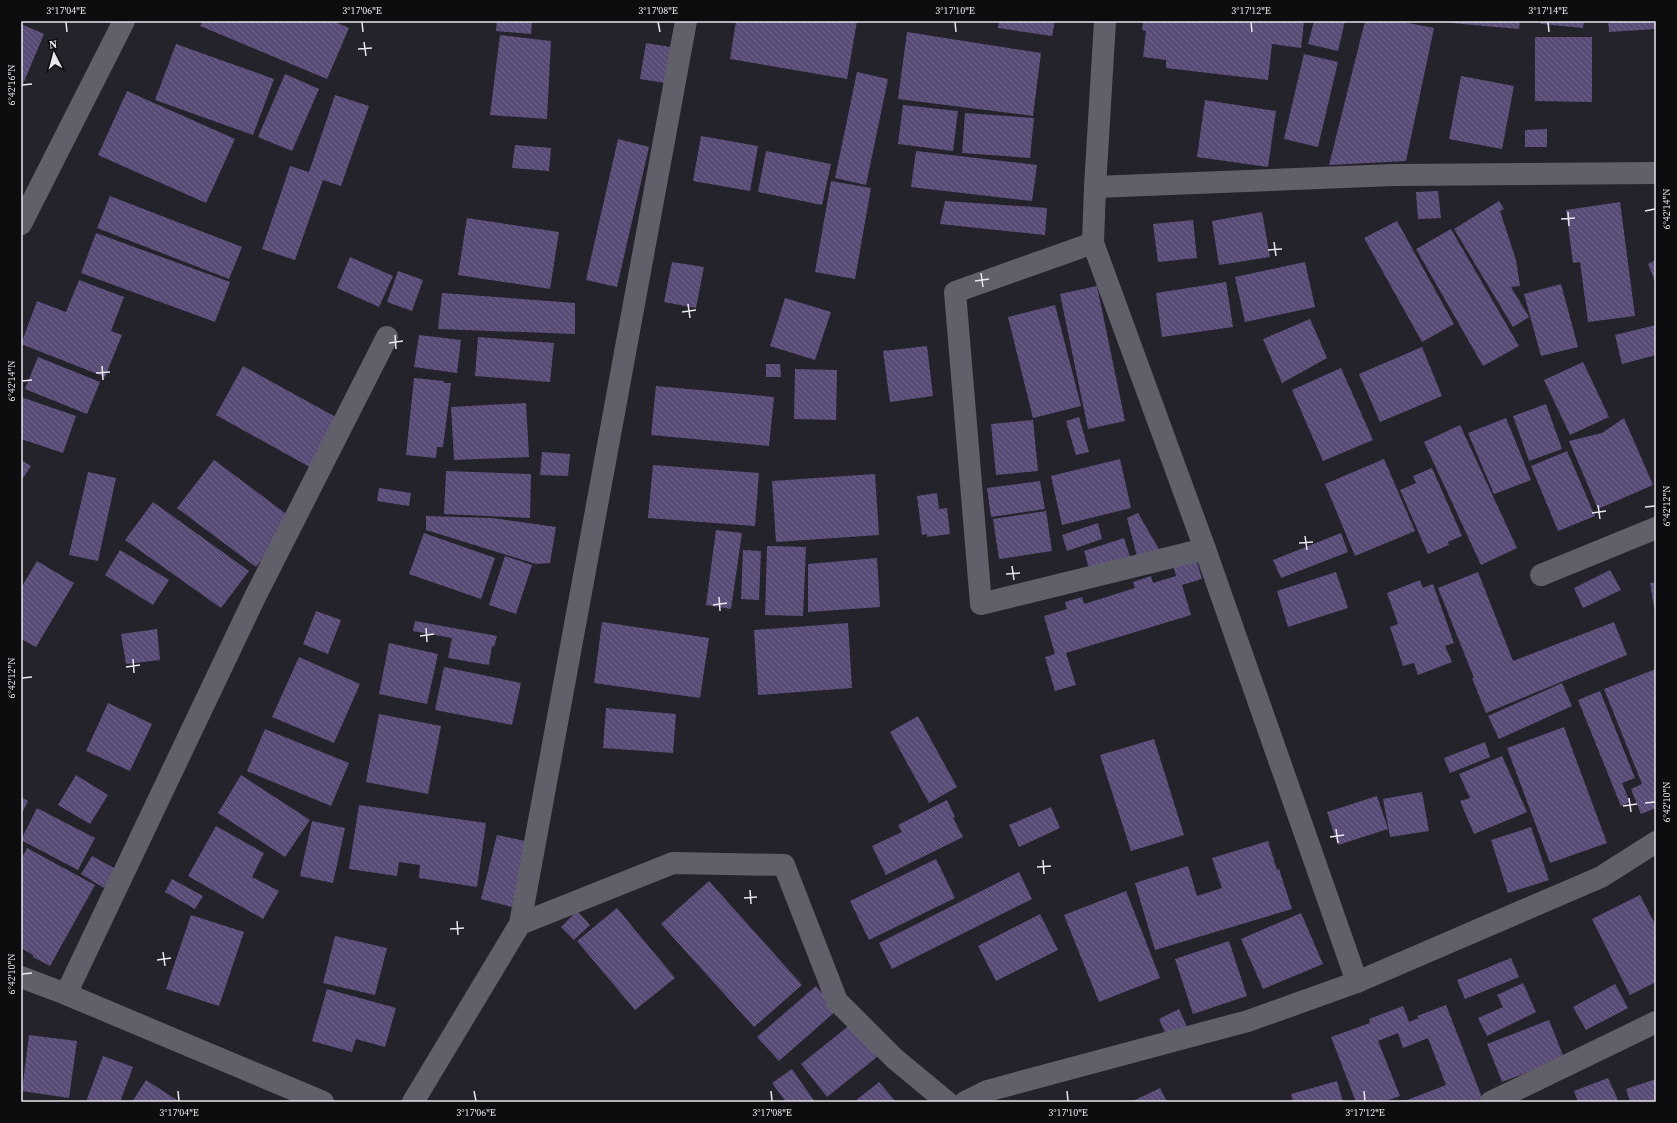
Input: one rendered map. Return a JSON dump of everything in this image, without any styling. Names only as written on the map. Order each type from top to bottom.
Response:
[{"type":"street","points":[[21,224],[124,21]]},
{"type":"street","points":[[413,1102],[520,924],[686,21]]},
{"type":"street","points":[[1105,21],[1093,243],[1205,548],[1357,982]]},
{"type":"street","points":[[1095,187],[1394,175],[1656,173]]},
{"type":"street","points":[[1093,243],[955,292],[981,604],[1205,548]]},
{"type":"street","points":[[66,994],[254,597],[387,337]]},
{"type":"street","points":[[1541,575],[1656,528]]},
{"type":"street","points":[[965,1102],[987,1091],[1248,1021],[1357,982],[1601,877],[1656,842]]},
{"type":"street","points":[[520,924],[673,863],[784,865],[837,1001],[895,1059],[947,1102]]},
{"type":"street","points":[[21,977],[66,994],[322,1102]]},
{"type":"street","points":[[1492,1102],[1656,1022]]},
{"type":"building","points":[[203,21],[333,21],[349,28],[327,79],[200,26]]},
{"type":"building","points":[[497,21],[532,21],[531,34],[496,31]]},
{"type":"building","points":[[736,21],[857,21],[847,79],[730,59]]},
{"type":"building","points":[[999,21],[1055,21],[1052,36],[998,28]]},
{"type":"building","points":[[1143,21],[1304,21],[1301,48],[1272,44],[1268,80],[1166,68],[1166,60],[1143,57],[1146,31],[1142,30]]},
{"type":"building","points":[[1314,21],[1345,21],[1338,51],[1308,44]]},
{"type":"building","points":[[1365,21],[1398,21],[1434,28],[1406,161],[1329,165]]},
{"type":"building","points":[[1451,21],[1520,21],[1519,29],[1451,23]]},
{"type":"building","points":[[1541,21],[1584,21],[1583,28],[1541,24]]},
{"type":"building","points":[[1608,21],[1656,21],[1656,29],[1609,32]]},
{"type":"building","points":[[21,24],[44,34],[21,89]]},
{"type":"building","points":[[907,32],[1041,53],[1033,116],[898,99]]},
{"type":"building","points":[[500,35],[551,41],[547,119],[490,115]]},
{"type":"building","points":[[1535,37],[1592,37],[1592,102],[1535,101]]},
{"type":"building","points":[[646,43],[671,47],[665,83],[640,79]]},
{"type":"building","points":[[176,44],[274,79],[253,135],[155,100]]},
{"type":"building","points":[[1304,54],[1338,62],[1318,147],[1284,139]]},
{"type":"building","points":[[857,72],[888,79],[866,185],[835,178]]},
{"type":"building","points":[[285,74],[319,89],[292,151],[258,137]]},
{"type":"building","points":[[1461,76],[1514,86],[1502,149],[1449,139]]},
{"type":"building","points":[[127,91],[235,139],[206,203],[98,155]]},
{"type":"building","points":[[335,95],[369,106],[341,186],[323,180],[295,260],[262,249],[290,166],[309,172]]},
{"type":"building","points":[[1205,100],[1276,111],[1268,167],[1197,157]]},
{"type":"building","points":[[903,105],[958,111],[953,151],[898,144]]},
{"type":"building","points":[[965,113],[1034,118],[1030,158],[962,153]]},
{"type":"building","points":[[1547,129],[1547,147],[1525,147],[1525,130]]},
{"type":"building","points":[[701,136],[758,146],[750,191],[693,181]]},
{"type":"building","points":[[618,139],[649,147],[617,287],[586,280]]},
{"type":"building","points":[[515,145],[551,148],[549,171],[512,168]]},
{"type":"building","points":[[766,151],[831,164],[822,205],[758,192]]},
{"type":"building","points":[[916,151],[1037,165],[1032,201],[911,187]]},
{"type":"building","points":[[831,181],[871,188],[855,279],[815,272]]},
{"type":"building","points":[[1438,191],[1441,218],[1418,219],[1416,192]]},
{"type":"building","points":[[110,196],[242,247],[229,279],[97,228]]},
{"type":"building","points":[[945,201],[1047,208],[1045,235],[940,224]]},
{"type":"building","points":[[1499,201],[1504,209],[1500,211],[1516,260],[1520,286],[1511,287],[1529,317],[1513,327],[1454,229]]},
{"type":"building","points":[[1620,202],[1635,316],[1588,322],[1580,262],[1573,263],[1566,210]]},
{"type":"building","points":[[1262,212],[1270,257],[1219,265],[1212,221]]},
{"type":"building","points":[[467,218],[559,232],[550,289],[458,275]]},
{"type":"building","points":[[1193,220],[1197,258],[1158,262],[1153,224]]},
{"type":"building","points":[[1397,221],[1454,324],[1422,342],[1364,238]]},
{"type":"building","points":[[1451,229],[1519,346],[1483,366],[1416,249]]},
{"type":"building","points":[[96,233],[230,282],[215,322],[81,273]]},
{"type":"building","points":[[350,257],[393,276],[379,307],[337,288]]},
{"type":"building","points":[[1656,260],[1656,284],[1648,264]]},
{"type":"building","points":[[672,262],[704,267],[696,308],[664,302]]},
{"type":"building","points":[[1305,262],[1315,307],[1245,322],[1235,277]]},
{"type":"building","points":[[398,271],[423,280],[412,311],[387,302]]},
{"type":"building","points":[[79,280],[124,297],[111,331],[122,335],[105,377],[21,344],[37,301],[66,312]]},
{"type":"building","points":[[1226,282],[1233,327],[1162,337],[1156,293]]},
{"type":"building","points":[[1561,284],[1578,347],[1541,356],[1524,294]]},
{"type":"building","points":[[1097,286],[1125,421],[1088,429],[1060,294]]},
{"type":"building","points":[[442,293],[575,303],[575,334],[438,329]]},
{"type":"building","points":[[785,298],[831,312],[815,360],[770,346]]},
{"type":"building","points":[[1055,305],[1081,406],[1033,418],[1008,317]]},
{"type":"building","points":[[1310,319],[1327,358],[1282,383],[1263,339]]},
{"type":"building","points":[[1656,325],[1656,355],[1622,364],[1615,335]]},
{"type":"building","points":[[419,335],[461,340],[457,373],[414,367]]},
{"type":"building","points":[[478,337],[554,343],[550,382],[475,376]]},
{"type":"building","points":[[927,346],[933,396],[890,402],[883,351]]},
{"type":"building","points":[[1422,347],[1442,396],[1380,422],[1359,374]]},
{"type":"building","points":[[38,357],[100,382],[87,414],[25,389]]},
{"type":"building","points":[[1583,362],[1609,417],[1570,435],[1544,380]]},
{"type":"building","points":[[766,364],[780,364],[781,377],[766,377]]},
{"type":"building","points":[[243,366],[343,421],[315,470],[216,415]]},
{"type":"building","points":[[1341,368],[1373,440],[1323,461],[1292,390]]},
{"type":"building","points":[[795,369],[837,370],[836,420],[794,419]]},
{"type":"building","points":[[414,378],[451,383],[443,447],[437,447],[436,458],[406,455]]},
{"type":"building","points":[[656,386],[774,397],[769,446],[651,435]]},
{"type":"building","points":[[21,397],[76,416],[63,453],[21,439]]},
{"type":"building","points":[[526,403],[529,457],[454,460],[451,407]]},
{"type":"building","points":[[1546,404],[1562,449],[1529,461],[1513,416]]},
{"type":"building","points":[[1079,417],[1089,452],[1076,455],[1066,421]]},
{"type":"building","points":[[1506,418],[1531,480],[1494,494],[1468,433]]},
{"type":"building","points":[[1624,418],[1653,485],[1598,509],[1569,441],[1602,433]]},
{"type":"building","points":[[1033,420],[1038,471],[996,475],[991,424]]},
{"type":"building","points":[[1460,425],[1517,548],[1481,565],[1424,442]]},
{"type":"building","points":[[1567,451],[1595,516],[1558,531],[1531,466]]},
{"type":"building","points":[[542,452],[570,454],[568,476],[540,475]]},
{"type":"building","points":[[1120,459],[1131,508],[1062,525],[1051,476]]},
{"type":"building","points":[[1384,459],[1415,531],[1355,556],[1325,484]]},
{"type":"building","points":[[21,460],[31,466],[21,481]]},
{"type":"building","points":[[214,460],[293,519],[256,567],[177,508]]},
{"type":"building","points":[[653,465],[759,473],[755,526],[648,518]]},
{"type":"building","points":[[1432,468],[1462,536],[1448,542],[1449,545],[1428,554],[1400,490],[1416,483],[1413,476]]},
{"type":"building","points":[[446,471],[531,474],[530,518],[444,514]]},
{"type":"building","points":[[88,472],[116,478],[98,561],[69,555]]},
{"type":"building","points":[[875,474],[879,535],[776,542],[772,481]]},
{"type":"building","points":[[1040,481],[1045,509],[991,517],[987,488]]},
{"type":"building","points":[[379,488],[411,493],[409,506],[377,501]]},
{"type":"building","points":[[937,493],[939,509],[947,508],[950,534],[927,537],[927,534],[922,535],[917,496]]},
{"type":"building","points":[[153,502],[249,571],[221,608],[125,540]]},
{"type":"building","points":[[1046,511],[1052,551],[999,559],[993,519]]},
{"type":"building","points":[[1138,513],[1160,551],[1138,560],[1127,518]]},
{"type":"building","points":[[426,516],[492,518],[556,527],[550,563],[536,564],[426,530]]},
{"type":"building","points":[[1098,523],[1102,539],[1067,551],[1062,535]]},
{"type":"building","points":[[716,530],[742,533],[731,609],[706,605]]},
{"type":"building","points":[[424,533],[495,558],[481,599],[409,574]]},
{"type":"building","points":[[1341,533],[1348,552],[1281,578],[1273,560]]},
{"type":"building","points":[[1124,538],[1131,560],[1090,572],[1084,551]]},
{"type":"building","points":[[767,546],[806,547],[803,616],[765,615]]},
{"type":"building","points":[[120,550],[169,580],[153,605],[105,575]]},
{"type":"building","points":[[743,550],[761,551],[759,600],[741,599]]},
{"type":"building","points":[[505,556],[532,565],[516,614],[489,605]]},
{"type":"building","points":[[877,558],[880,607],[808,612],[808,564]]},
{"type":"building","points":[[1196,558],[1202,579],[1182,585],[1191,615],[1066,653],[1076,685],[1055,691],[1045,657],[1055,654],[1044,616],[1067,609],[1065,602],[1082,597],[1084,604],[1135,588],[1133,582],[1151,576],[1153,583],[1176,576],[1173,565]]},
{"type":"building","points":[[37,561],[74,583],[36,647],[21,639],[21,588]]},
{"type":"building","points":[[1610,570],[1621,590],[1583,608],[1574,588]]},
{"type":"building","points":[[1336,572],[1348,608],[1288,627],[1277,591]]},
{"type":"building","points":[[1478,572],[1513,661],[1614,622],[1627,655],[1486,713],[1472,678],[1474,678],[1438,588]]},
{"type":"building","points":[[1420,580],[1423,588],[1433,584],[1454,643],[1445,646],[1452,662],[1418,675],[1414,663],[1403,666],[1390,627],[1398,624],[1387,593]]},
{"type":"building","points":[[1656,582],[1656,612],[1655,613],[1650,583]]},
{"type":"building","points":[[316,611],[341,620],[328,654],[303,644]]},
{"type":"building","points":[[415,621],[497,636],[494,647],[492,646],[489,665],[448,658],[452,638],[413,631]]},
{"type":"building","points":[[602,622],[709,638],[700,698],[594,683]]},
{"type":"building","points":[[848,623],[852,688],[758,695],[754,630]]},
{"type":"building","points":[[157,629],[160,660],[126,664],[121,634]]},
{"type":"building","points":[[389,643],[438,654],[427,704],[379,694]]},
{"type":"building","points":[[299,657],[360,684],[334,743],[272,717]]},
{"type":"building","points":[[444,667],[521,683],[512,725],[435,710]]},
{"type":"building","points":[[1656,669],[1656,808],[1641,814],[1631,789],[1642,784],[1604,689]]},
{"type":"building","points":[[1562,683],[1572,706],[1499,739],[1488,716]]},
{"type":"building","points":[[1600,691],[1635,778],[1622,783],[1630,802],[1621,806],[1578,700]]},
{"type":"building","points":[[108,703],[152,724],[130,771],[86,751]]},
{"type":"building","points":[[606,708],[676,714],[673,753],[603,748]]},
{"type":"building","points":[[379,714],[441,726],[428,794],[366,782]]},
{"type":"building","points":[[918,716],[957,787],[929,803],[890,732]]},
{"type":"building","points":[[1564,727],[1607,843],[1550,863],[1507,748]]},
{"type":"building","points":[[265,729],[349,763],[331,806],[247,771]]},
{"type":"building","points":[[1154,739],[1184,835],[1131,851],[1100,755]]},
{"type":"building","points":[[1485,742],[1490,757],[1450,773],[1444,758]]},
{"type":"building","points":[[1502,756],[1527,812],[1474,834],[1460,801],[1470,798],[1459,774]]},
{"type":"building","points":[[76,775],[108,795],[90,824],[58,805]]},
{"type":"building","points":[[241,775],[310,820],[285,857],[218,813]]},
{"type":"building","points":[[1422,792],[1429,831],[1390,837],[1383,799]]},
{"type":"building","points":[[1377,796],[1388,829],[1338,845],[1327,812]]},
{"type":"building","points":[[21,797],[28,801],[21,815]]},
{"type":"building","points":[[947,800],[955,817],[953,818],[963,837],[886,875],[872,846],[902,832],[898,825]]},
{"type":"building","points":[[359,805],[486,823],[477,887],[419,878],[420,865],[399,862],[397,876],[349,869]]},
{"type":"building","points":[[1051,807],[1060,828],[1019,847],[1009,825]]},
{"type":"building","points":[[37,808],[95,838],[78,870],[21,840]]},
{"type":"building","points":[[312,821],[345,828],[333,883],[300,876]]},
{"type":"building","points":[[216,826],[264,853],[252,877],[279,891],[263,919],[188,876]]},
{"type":"building","points":[[1531,827],[1549,880],[1508,893],[1491,840]]},
{"type":"building","points":[[497,835],[525,841],[512,907],[481,899]]},
{"type":"building","points":[[1268,841],[1292,909],[1155,950],[1135,883],[1188,866],[1197,896],[1222,888],[1212,858]]},
{"type":"building","points":[[27,848],[95,885],[50,966],[33,957],[33,955],[21,948],[21,860]]},
{"type":"building","points":[[92,856],[116,869],[104,888],[81,874]]},
{"type":"building","points":[[936,859],[955,898],[869,940],[850,901]]},
{"type":"building","points":[[1019,872],[1032,899],[892,969],[879,943]]},
{"type":"building","points":[[172,879],[203,896],[195,909],[165,892]]},
{"type":"building","points":[[709,881],[802,985],[754,1027],[661,924]]},
{"type":"building","points":[[1126,891],[1160,978],[1099,1002],[1064,915]]},
{"type":"building","points":[[1640,895],[1656,926],[1656,982],[1630,995],[1592,919]]},
{"type":"building","points":[[617,908],[675,978],[635,1010],[577,941]]},
{"type":"building","points":[[577,911],[590,925],[574,940],[561,927]]},
{"type":"building","points":[[1301,913],[1323,964],[1263,989],[1241,939]]},
{"type":"building","points":[[1040,914],[1058,950],[996,981],[978,946]]},
{"type":"building","points":[[191,915],[244,932],[219,1006],[166,989]]},
{"type":"building","points":[[335,936],[387,948],[375,995],[323,983]]},
{"type":"building","points":[[1229,941],[1247,996],[1193,1014],[1175,959]]},
{"type":"building","points":[[1511,958],[1519,977],[1465,999],[1457,980]]},
{"type":"building","points":[[1523,983],[1536,1012],[1487,1036],[1478,1018],[1503,1007],[1497,995]]},
{"type":"building","points":[[1615,984],[1628,1008],[1586,1030],[1573,1007]]},
{"type":"building","points":[[816,986],[837,1010],[779,1061],[757,1037]]},
{"type":"building","points":[[327,989],[396,1008],[385,1047],[356,1039],[352,1052],[312,1041]]},
{"type":"building","points":[[1446,1005],[1483,1100],[1478,1102],[1402,1102],[1446,1085],[1428,1038],[1403,1048],[1398,1033],[1378,1041],[1400,1096],[1383,1102],[1356,1102],[1331,1037],[1370,1023],[1369,1019],[1403,1006],[1409,1022],[1419,1018],[1417,1016]]},
{"type":"building","points":[[1179,1009],[1187,1027],[1167,1037],[1159,1019]]},
{"type":"building","points":[[1549,1020],[1564,1058],[1502,1082],[1487,1044]]},
{"type":"building","points":[[851,1024],[877,1057],[827,1097],[801,1064]]},
{"type":"building","points":[[29,1035],[77,1041],[69,1098],[22,1091]]},
{"type":"building","points":[[103,1056],[133,1067],[120,1102],[86,1102]]},
{"type":"building","points":[[792,1069],[815,1102],[786,1102],[772,1083]]},
{"type":"building","points":[[1608,1078],[1618,1100],[1613,1102],[1578,1102],[1574,1091]]},
{"type":"building","points":[[1656,1079],[1656,1102],[1630,1102],[1626,1089]]},
{"type":"building","points":[[146,1080],[180,1102],[132,1102]]},
{"type":"building","points":[[1337,1081],[1343,1102],[1293,1102],[1291,1094]]},
{"type":"building","points":[[879,1082],[896,1102],[854,1102]]},
{"type":"building","points":[[1160,1088],[1167,1102],[1131,1102]]}]
